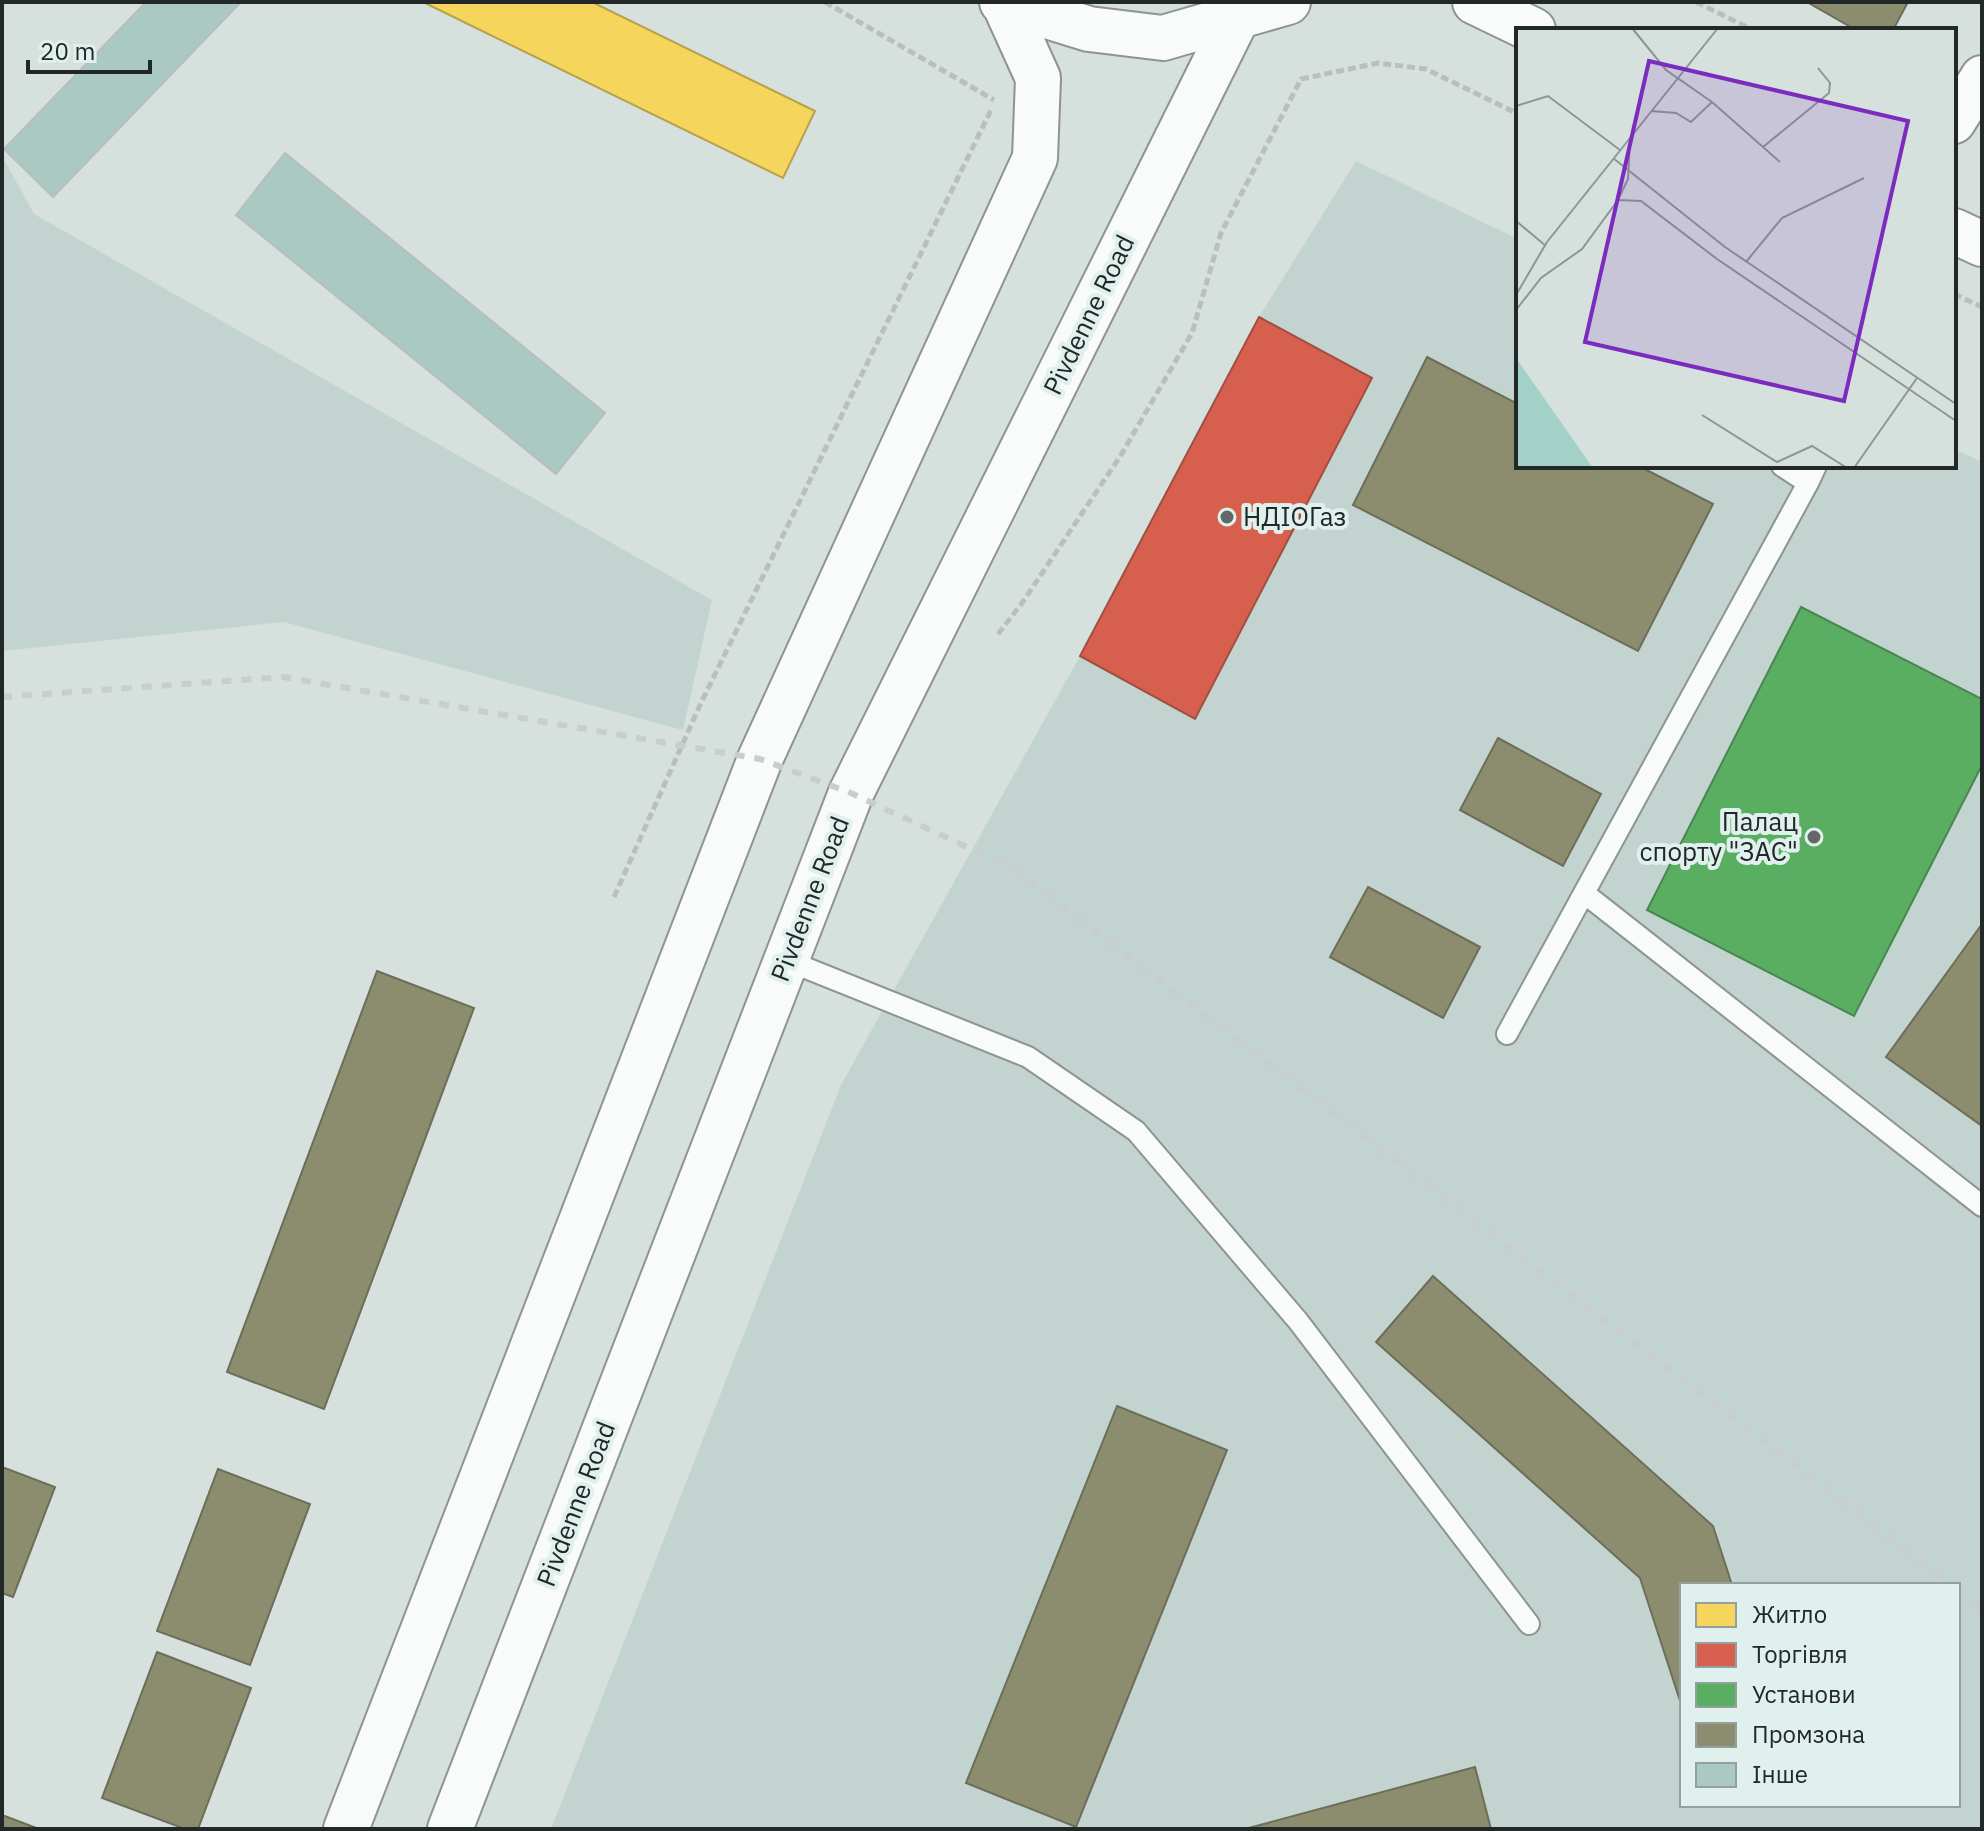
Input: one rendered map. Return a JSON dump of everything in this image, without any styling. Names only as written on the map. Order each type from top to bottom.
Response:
[{"type":"main road","points":[[1003,3],[1089,29],[1163,38],[1240,9],[1288,2]]},
{"type":"main road","points":[[1475,2],[1529,28]]},
{"type":"main road","points":[[346,1829],[760,759],[1035,158],[1038,78],[1003,3]]},
{"type":"main road","name":"Pivdenne Road","points":[[450,1829],[851,793],[1240,9]]},
{"type":"main road","points":[[1956,232],[1982,244]]},
{"type":"street","points":[[1956,119],[1982,77]]},
{"type":"lane","points":[[1507,1034],[1812,474],[1790,468]]},
{"type":"lane","points":[[1584,893],[1982,1206]]},
{"type":"lane","points":[[786,960],[1028,1057],[1136,1131],[1298,1321],[1529,1624]]},
{"type":"path","points":[[614,897],[700,705],[996,101],[825,2]]},
{"type":"path","points":[[1696,2],[1749,28]]},
{"type":"path","points":[[998,634],[1121,455],[1192,333],[1221,233],[1301,79],[1378,63],[1426,69],[1516,113]]},
{"type":"path","points":[[1956,295],[1982,307]]},
{"type":"shaded area","points":[[2,156],[34,214],[712,600],[683,730],[284,622],[2,651]]},
{"type":"shaded area","points":[[1356,161],[1516,238],[1516,468],[1956,468],[1956,450],[1982,462],[1982,1829],[551,1829],[841,1085],[1080,656],[1259,317]]},
{"type":"building: Житло","points":[[423,2],[592,2],[815,111],[783,178]]},
{"type":"building: Торгівля","name":"НДІОГаз","points":[[1259,317],[1372,378],[1195,719],[1080,656]]},
{"type":"building: Установи","name":"Палац спорту \"ЗАС\"","points":[[1801,607],[1982,699],[1982,765],[1854,1016],[1647,910]]},
{"type":"building: Промзона","points":[[1807,2],[1908,2],[1894,28],[1852,28]]},
{"type":"building: Промзона","points":[[1427,357],[1516,403],[1516,468],[1643,468],[1713,504],[1638,651],[1353,505]]},
{"type":"building: Промзона","points":[[1498,738],[1601,794],[1563,866],[1460,810]]},
{"type":"building: Промзона","points":[[1368,887],[1480,947],[1443,1018],[1330,957]]},
{"type":"building: Промзона","points":[[1982,924],[1982,1126],[1886,1057]]},
{"type":"building: Промзона","points":[[377,971],[474,1008],[324,1409],[227,1372]]},
{"type":"building: Промзона","points":[[1433,1276],[1713,1526],[1731,1583],[1680,1583],[1680,1701],[1640,1578],[1376,1342]]},
{"type":"building: Промзона","points":[[1117,1406],[1227,1450],[1076,1827],[966,1783]]},
{"type":"building: Промзона","points":[[2,1467],[55,1487],[13,1597],[2,1593]]},
{"type":"building: Промзона","points":[[218,1469],[310,1504],[250,1665],[157,1631]]},
{"type":"building: Промзона","points":[[157,1652],[251,1688],[198,1829],[185,1829],[102,1798]]},
{"type":"building: Промзона","points":[[1475,1767],[1491,1829],[1245,1829]]},
{"type":"building: Промзона","points":[[2,1815],[39,1829],[2,1829]]},
{"type":"building: Інше","points":[[146,2],[241,2],[53,197],[4,149]]},
{"type":"building: Інше","points":[[285,153],[605,413],[556,474],[236,215]]},
{"type":"railway","points":[[2,697],[283,677],[760,759],[851,793],[1012,868],[1949,1583]]},
{"type":"railway","points":[[1960,1592],[1982,1608]]},
{"type":"place","name":"НДІОГаз","points":[[1227,517]]},
{"type":"place","name":"Палац спорту \"ЗАС\"","points":[[1814,837]]}]
